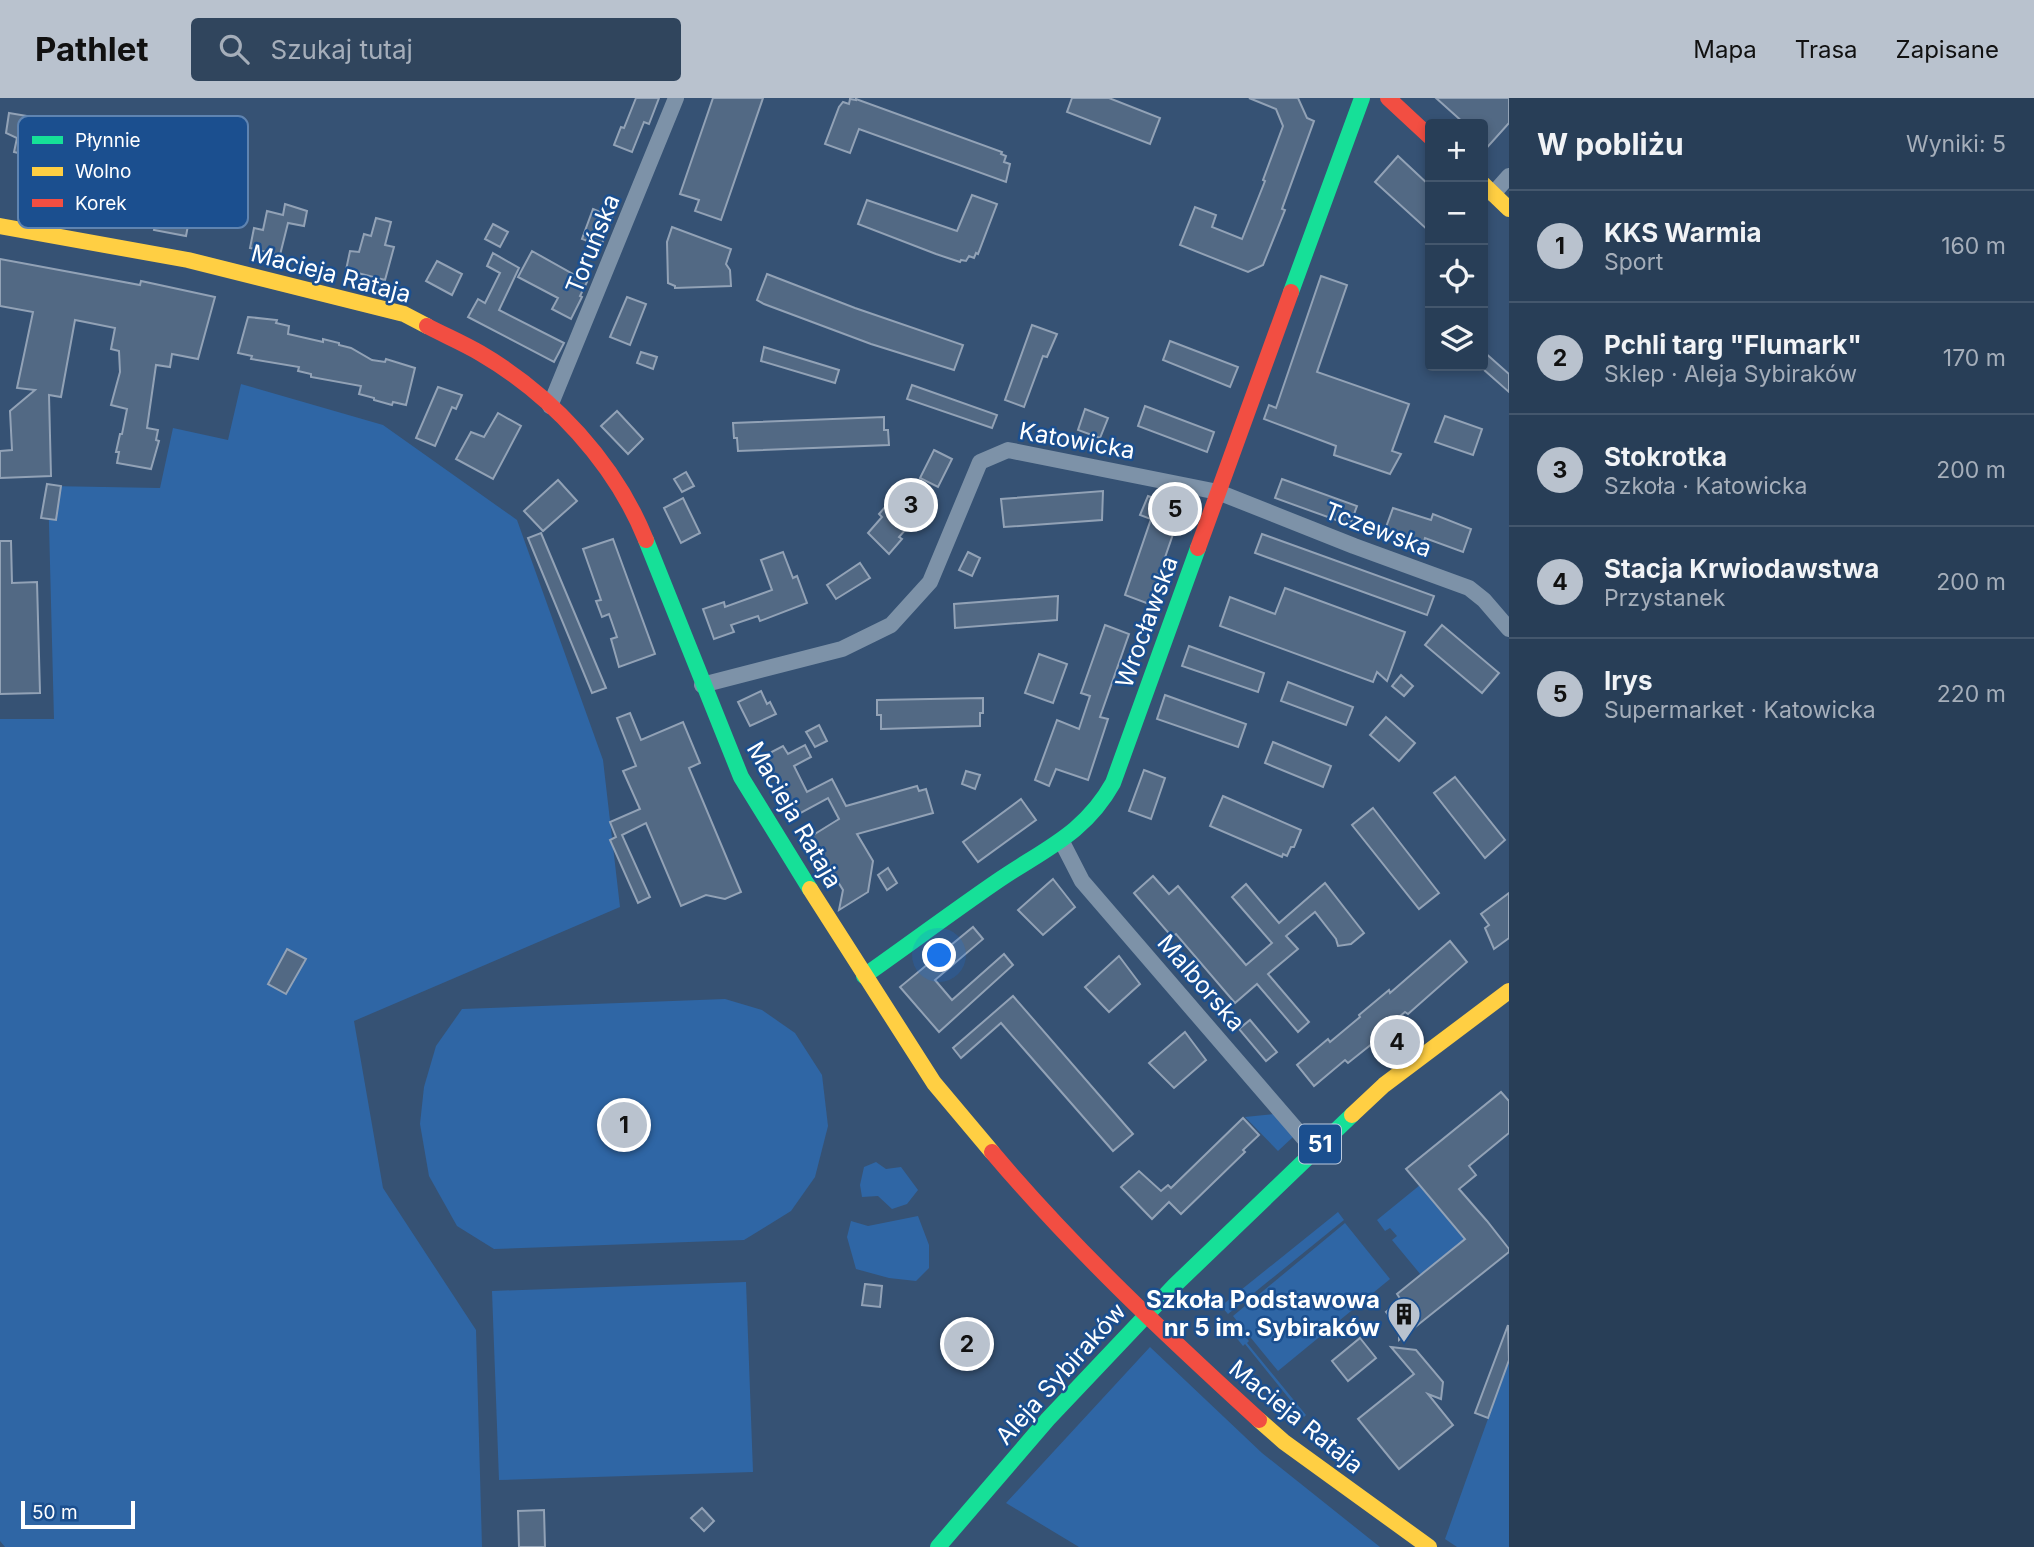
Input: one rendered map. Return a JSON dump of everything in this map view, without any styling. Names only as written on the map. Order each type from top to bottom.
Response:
[{"type":"street","name":"Toruńska","points":[[550,406],[676,98]]},
{"type":"street","name":"Wrocławska","points":[[864,976],[1020,865],[1062,842],[1106,799],[1362,98]]},
{"type":"street","points":[[1388,98],[1425,132]]},
{"type":"street","points":[[1509,176],[1488,189],[1509,209]]},
{"type":"street","name":"Macieja Rataja","points":[[0,226],[188,260],[404,314],[481,354],[539,395],[600,457],[642,530],[741,777],[864,976],[934,1083],[1042,1211],[1146,1315],[1284,1442],[1429,1547]]},
{"type":"street","name":"Katowicka","points":[[702,685],[842,649],[891,625],[930,582],[979,462],[1008,450],[1218,492]]},
{"type":"street","name":"Tczewska","points":[[1218,492],[1354,546],[1469,587],[1485,600],[1509,629]]},
{"type":"street","name":"Malborska","points":[[1062,842],[1082,881],[1314,1150]]},
{"type":"street","name":"Aleja Sybiraków","points":[[938,1547],[1048,1419],[1146,1315],[1314,1150],[1384,1085],[1509,991]]},
{"type":"shaded area","points":[[241,384],[383,425],[517,520],[603,760],[620,907],[354,1021],[383,1188],[476,1330],[482,1547],[5,1547],[0,1541],[0,719],[54,719],[48,486],[160,488],[173,428],[228,440]]},
{"type":"shaded area","points":[[1185,499],[1202,505],[1191,534],[1185,502]]},
{"type":"shaded area","points":[[725,999],[762,1010],[795,1033],[822,1075],[828,1126],[815,1177],[791,1211],[744,1240],[494,1249],[457,1226],[429,1176],[420,1124],[424,1087],[436,1046],[462,1009]]},
{"type":"shaded area","points":[[1274,1114],[1293,1137],[1278,1151],[1245,1117]]},
{"type":"shaded area","points":[[876,1162],[886,1169],[901,1167],[918,1190],[907,1204],[892,1209],[878,1196],[862,1197],[860,1185],[864,1167]]},
{"type":"shaded area","points":[[1420,1185],[1465,1239],[1421,1275],[1392,1240],[1397,1236],[1390,1228],[1385,1231],[1377,1220]]},
{"type":"shaded area","points":[[1338,1212],[1344,1220],[1228,1314],[1221,1306]]},
{"type":"shaded area","points":[[918,1216],[929,1245],[929,1268],[916,1281],[889,1278],[856,1269],[847,1237],[851,1221],[868,1226]]},
{"type":"shaded area","points":[[1345,1223],[1390,1279],[1278,1371],[1233,1316]]},
{"type":"shaded area","points":[[746,1282],[753,1472],[499,1480],[492,1291]]},
{"type":"shaded area","points":[[1237,1327],[1306,1415],[1304,1417],[1245,1344],[1243,1346],[1231,1331]]},
{"type":"shaded area","points":[[1150,1347],[1262,1453],[1380,1547],[1079,1547],[1006,1503]]},
{"type":"shaded area","points":[[1509,1360],[1509,1547],[1457,1547],[1445,1539]]},
{"type":"building","points":[[636,98],[659,98],[649,124],[644,122],[632,152],[614,145]]},
{"type":"building","points":[[713,98],[763,98],[721,220],[695,211],[699,200],[680,194]]},
{"type":"building","points":[[1072,98],[1109,98],[1160,118],[1150,144],[1067,112]]},
{"type":"building","points":[[1249,98],[1298,98],[1307,118],[1314,121],[1282,209],[1285,210],[1263,265],[1248,272],[1180,245],[1195,207],[1216,215],[1212,227],[1242,239],[1283,126],[1276,109]]},
{"type":"building","points":[[1436,98],[1509,98],[1509,123],[1488,146],[1488,119],[1459,119]]},
{"type":"building","points":[[850,99],[1002,152],[1001,154],[1006,156],[1004,162],[1010,164],[1006,182],[859,129],[850,153],[825,144],[839,107],[843,102],[849,104]]},
{"type":"building","points":[[9,113],[27,116],[18,116],[18,153],[14,152],[17,138],[6,133]]},
{"type":"building","points":[[1398,156],[1425,181],[1425,227],[1375,182]]},
{"type":"building","points":[[972,195],[997,204],[978,254],[976,253],[974,258],[969,256],[966,261],[960,262],[936,254],[858,224],[867,200],[957,231]]},
{"type":"building","points":[[285,204],[307,211],[304,226],[288,223],[280,255],[250,248],[254,228],[263,230],[267,211],[283,215]]},
{"type":"building","points":[[593,209],[612,217],[601,246],[582,239]]},
{"type":"building","points":[[376,218],[391,222],[385,245],[394,247],[385,280],[346,270],[350,251],[359,252],[364,234],[371,236]]},
{"type":"building","points":[[493,224],[508,232],[500,247],[485,239]]},
{"type":"building","points":[[672,227],[731,249],[726,264],[730,270],[731,286],[675,288],[668,283],[667,242]]},
{"type":"building","points":[[154,228],[188,228],[186,236]]},
{"type":"building","points":[[532,251],[587,282],[571,319],[552,309],[558,298],[518,277]]},
{"type":"building","points":[[493,253],[519,268],[499,310],[564,343],[554,362],[468,317],[478,299],[485,303],[500,273],[487,266]]},
{"type":"building","points":[[0,259],[140,285],[141,281],[215,297],[198,359],[172,354],[170,367],[156,365],[147,428],[158,430],[156,440],[159,441],[151,469],[117,463],[119,452],[116,452],[127,409],[111,405],[120,372],[119,351],[111,349],[115,328],[75,320],[61,397],[49,395],[51,476],[0,478],[0,451],[12,450],[10,411],[35,390],[17,388],[33,312],[0,306]]},
{"type":"building","points":[[437,261],[462,274],[452,295],[426,281]]},
{"type":"building","points":[[767,274],[963,345],[954,370],[871,344],[764,304],[757,300]]},
{"type":"building","points":[[1321,276],[1347,285],[1317,372],[1409,404],[1392,451],[1401,454],[1390,474],[1334,455],[1336,446],[1264,419],[1269,405],[1276,408]]},
{"type":"building","points":[[627,297],[646,304],[630,345],[610,337]]},
{"type":"building","points":[[248,317],[277,320],[276,323],[289,326],[288,334],[339,343],[372,360],[385,362],[386,359],[415,368],[406,405],[393,402],[392,405],[359,394],[361,386],[311,377],[311,374],[298,371],[299,367],[251,359],[252,356],[238,353]]},
{"type":"building","points":[[1032,325],[1057,334],[1047,357],[1043,356],[1024,407],[1005,400]]},
{"type":"building","points":[[1170,341],[1238,367],[1230,387],[1163,360]]},
{"type":"building","points":[[764,347],[839,370],[835,383],[761,361]]},
{"type":"building","points":[[641,352],[657,357],[653,369],[637,363]]},
{"type":"building","points":[[1488,355],[1509,374],[1509,392],[1485,371],[1488,371]]},
{"type":"building","points":[[912,385],[997,415],[992,428],[907,399]]},
{"type":"building","points":[[438,387],[462,395],[456,409],[452,407],[435,446],[416,438]]},
{"type":"building","points":[[1145,406],[1214,432],[1207,452],[1138,426]]},
{"type":"building","points":[[1085,409],[1108,418],[1100,438],[1078,430]]},
{"type":"building","points":[[617,411],[643,439],[628,454],[601,426]]},
{"type":"building","points":[[498,413],[521,426],[493,479],[456,459],[471,432],[484,437]]},
{"type":"building","points":[[1445,416],[1482,429],[1473,455],[1435,442]]},
{"type":"building","points":[[884,417],[884,430],[888,430],[889,445],[738,451],[737,438],[734,438],[733,423]]},
{"type":"building","points":[[934,450],[952,459],[938,487],[920,478]]},
{"type":"building","points":[[686,472],[694,486],[682,492],[674,479]]},
{"type":"building","points":[[1282,479],[1357,506],[1350,525],[1275,498]]},
{"type":"building","points":[[558,480],[577,501],[543,531],[524,511]]},
{"type":"building","points":[[47,484],[61,486],[56,520],[41,518]]},
{"type":"building","points":[[900,490],[921,506],[910,519],[913,521],[899,537],[902,539],[889,554],[868,533],[882,517],[879,514]]},
{"type":"building","points":[[1103,491],[1102,520],[1004,527],[1001,499]]},
{"type":"building","points":[[1148,496],[1182,508],[1149,604],[1125,595],[1151,519],[1140,515]]},
{"type":"building","points":[[683,498],[700,533],[681,543],[664,508]]},
{"type":"building","points":[[1393,508],[1431,520],[1433,514],[1471,529],[1463,552],[1425,538],[1423,544],[1385,530]]},
{"type":"building","points":[[541,533],[606,688],[592,693],[528,538]]},
{"type":"building","points":[[1262,534],[1434,596],[1427,615],[1255,553]]},
{"type":"building","points":[[613,539],[655,654],[619,667],[611,639],[617,637],[609,614],[602,617],[596,601],[601,600],[583,549]]},
{"type":"building","points":[[0,541],[11,541],[12,583],[37,582],[40,693],[0,694]]},
{"type":"building","points":[[783,552],[793,578],[797,576],[807,603],[760,621],[758,616],[731,625],[734,632],[714,639],[703,609],[724,602],[725,607],[772,590],[761,560]]},
{"type":"building","points":[[968,552],[980,558],[972,576],[959,570]]},
{"type":"building","points":[[860,563],[870,578],[836,599],[827,585]]},
{"type":"building","points":[[1285,588],[1405,632],[1387,681],[1377,672],[1373,682],[1220,626],[1230,597],[1275,614]]},
{"type":"building","points":[[1058,596],[1057,620],[955,628],[954,604]]},
{"type":"building","points":[[1105,625],[1129,634],[1100,717],[1108,719],[1088,780],[1056,769],[1049,786],[1035,780],[1057,720],[1079,729],[1090,696],[1081,693]]},
{"type":"building","points":[[1442,625],[1499,673],[1482,693],[1425,645]]},
{"type":"building","points":[[1189,646],[1264,673],[1258,692],[1182,666]]},
{"type":"building","points":[[1039,654],[1067,664],[1053,703],[1025,693]]},
{"type":"building","points":[[1401,675],[1413,686],[1404,696],[1392,686]]},
{"type":"building","points":[[1288,682],[1353,707],[1346,725],[1281,701]]},
{"type":"building","points":[[761,691],[776,714],[750,726],[738,702]]},
{"type":"building","points":[[1165,695],[1246,724],[1238,747],[1157,719]]},
{"type":"building","points":[[983,698],[980,726],[881,729],[881,715],[877,715],[877,700]]},
{"type":"building","points":[[630,713],[641,740],[683,722],[700,763],[689,768],[741,892],[725,899],[706,895],[681,906],[646,823],[622,835],[650,897],[638,903],[610,840],[616,837],[610,822],[640,809],[623,771],[636,766],[617,718]]},
{"type":"building","points":[[1386,717],[1415,743],[1399,761],[1370,735]]},
{"type":"building","points":[[819,725],[827,741],[815,747],[806,732]]},
{"type":"building","points":[[1273,742],[1331,766],[1323,787],[1265,763]]},
{"type":"building","points":[[805,745],[811,757],[794,766],[807,792],[832,779],[846,806],[917,786],[919,791],[926,789],[933,813],[857,834],[873,861],[868,892],[839,910],[843,890],[810,837],[839,819],[828,798],[797,815],[764,756],[783,746],[788,754]]},
{"type":"building","points":[[1144,770],[1165,778],[1151,819],[1129,811]]},
{"type":"building","points":[[966,771],[980,775],[975,789],[962,784]]},
{"type":"building","points":[[1455,777],[1505,840],[1485,858],[1434,793]]},
{"type":"building","points":[[1223,796],[1301,830],[1287,856],[1283,854],[1282,857],[1210,826]]},
{"type":"building","points":[[1021,799],[1036,820],[978,862],[963,842]]},
{"type":"building","points":[[1373,808],[1439,893],[1419,909],[1352,825]]},
{"type":"building","points":[[888,868],[897,883],[887,890],[878,875]]},
{"type":"building","points":[[1153,876],[1169,894],[1178,886],[1246,965],[1272,943],[1232,897],[1246,884],[1279,923],[1325,883],[1364,933],[1351,944],[1338,946],[1336,939],[1315,912],[1286,936],[1298,949],[1268,974],[1309,1022],[1298,1032],[1257,984],[1235,1003],[1176,934],[1172,937],[1134,893]]},
{"type":"building","points":[[1053,879],[1075,907],[1043,935],[1018,910]]},
{"type":"building","points":[[1509,893],[1509,938],[1494,949],[1485,928],[1489,925],[1481,914]]},
{"type":"building","points":[[973,927],[983,939],[935,980],[952,1000],[1004,954],[1013,965],[939,1032],[900,987]]},
{"type":"building","points":[[1450,941],[1467,962],[1408,1014],[1405,1012],[1376,1036],[1378,1039],[1348,1063],[1345,1060],[1314,1086],[1297,1065],[1328,1039],[1330,1042]]},
{"type":"building","points":[[287,949],[306,959],[286,994],[268,984]]},
{"type":"building","points":[[1119,956],[1140,984],[1109,1012],[1085,987]]},
{"type":"building","points":[[1013,996],[1133,1134],[1113,1151],[1001,1023],[961,1058],[953,1048]]},
{"type":"building","points":[[1250,1020],[1277,1052],[1266,1061],[1239,1029]]},
{"type":"building","points":[[1185,1032],[1206,1060],[1174,1088],[1149,1063]]},
{"type":"building","points":[[1501,1092],[1509,1101],[1509,1133],[1469,1166],[1476,1175],[1459,1189],[1509,1252],[1399,1340],[1399,1329],[1386,1312],[1401,1300],[1397,1294],[1465,1239],[1406,1169]]},
{"type":"building","points":[[1243,1118],[1259,1135],[1181,1214],[1169,1202],[1152,1219],[1121,1187],[1139,1171],[1161,1191],[1168,1185],[1171,1188]]},
{"type":"building","points":[[865,1284],[882,1286],[880,1307],[862,1305]]},
{"type":"building","points":[[1508,1325],[1509,1360],[1488,1418],[1475,1413]]},
{"type":"building","points":[[1360,1338],[1376,1358],[1348,1381],[1332,1361]]},
{"type":"building","points":[[1391,1347],[1416,1350],[1443,1382],[1441,1399],[1428,1394],[1453,1425],[1399,1469],[1358,1419],[1414,1374]]},
{"type":"building","points":[[702,1508],[714,1521],[704,1531],[691,1518]]},
{"type":"building","points":[[544,1510],[545,1547],[519,1547],[518,1511]]},
{"type":"traffic: fast","points":[[1291,292],[1362,98]]},
{"type":"traffic: fast","points":[[646,540],[741,777],[810,889]]},
{"type":"traffic: fast","points":[[864,976],[996,882],[1061,840],[1102,801],[1113,783],[1198,548]]},
{"type":"traffic: fast","points":[[938,1547],[1048,1419],[1175,1285],[1352,1115]]},
{"type":"traffic: slow","points":[[1488,189],[1509,209]]},
{"type":"traffic: slow","points":[[0,226],[188,260],[404,314],[427,326]]},
{"type":"traffic: slow","points":[[810,889],[934,1083],[992,1152]]},
{"type":"traffic: slow","points":[[1352,1115],[1384,1085],[1509,991]]},
{"type":"traffic: slow","points":[[1259,1420],[1284,1442],[1429,1547]]},
{"type":"traffic: jam","points":[[1388,98],[1425,132]]},
{"type":"traffic: jam","points":[[1198,548],[1291,292]]},
{"type":"traffic: jam","points":[[427,326],[474,349],[507,370],[556,410],[599,458],[617,484],[646,540]]},
{"type":"traffic: jam","points":[[992,1152],[1088,1257],[1259,1420]]},
{"type":"place","name":"Stokrotka","points":[[911,505]]},
{"type":"place","name":"Irys","points":[[1175,509]]},
{"type":"place","name":"Stacja Krwiodawstwa","points":[[1397,1042]]},
{"type":"place","name":"KKS Warmia","points":[[624,1125]]},
{"type":"place","name":"Pchli targ \"Flumark\"","points":[[967,1344]]},
{"type":"place","name":"Szkoła Podstawowa nr 5 im. Sybiraków","points":[[1404,1344]]}]
